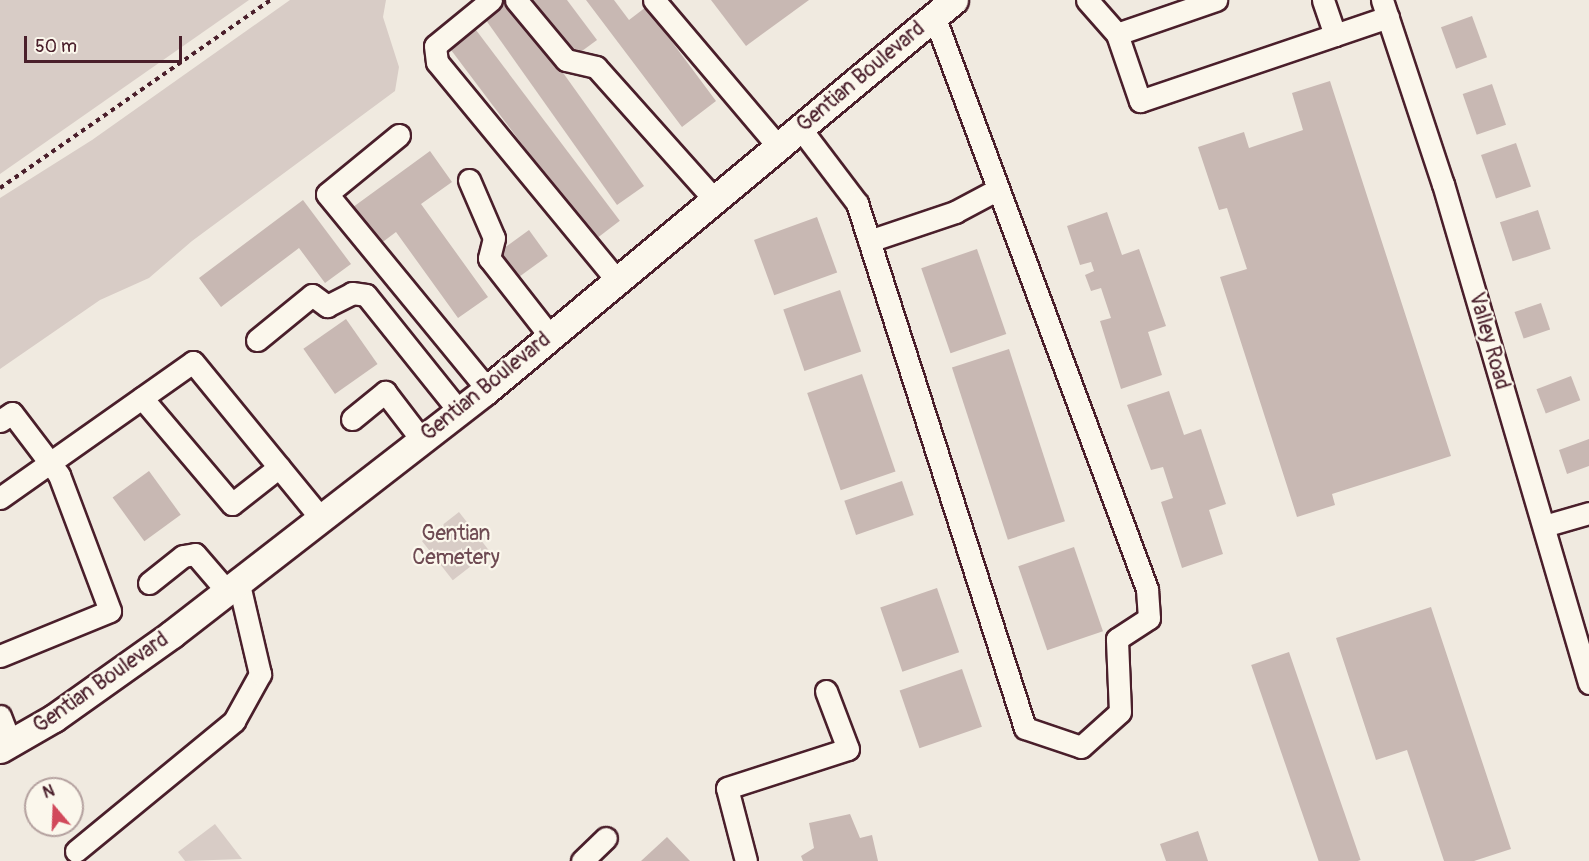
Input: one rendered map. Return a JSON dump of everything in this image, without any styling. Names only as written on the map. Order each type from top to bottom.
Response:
[{"type":"main road","name":"Gentian Boulevard","points":[[5,747],[54,718],[487,389],[944,8]]},
{"type":"street","points":[[491,0],[435,45],[437,62],[617,280]]},
{"type":"street","points":[[516,0],[566,60],[596,67],[714,199]]},
{"type":"street","points":[[654,0],[778,146]]},
{"type":"street","points":[[1087,0],[1117,34],[1140,100],[1335,35],[1385,9]]},
{"type":"street","points":[[1117,34],[1216,0]]},
{"type":"street","points":[[1323,0],[1335,35]]},
{"type":"street","points":[[800,128],[857,203],[1025,728],[1081,747],[1120,711],[1117,639],[1149,618],[1147,589],[998,189],[944,8]]},
{"type":"street","name":"Valley Road","points":[[1385,9],[1443,184],[1589,683]]},
{"type":"street","points":[[399,135],[327,194],[487,389]]},
{"type":"street","points":[[469,180],[495,238],[489,258],[550,336]]},
{"type":"street","points":[[869,241],[955,212],[998,189]]},
{"type":"street","points":[[257,340],[312,295],[327,306],[352,293],[366,295],[459,411]]},
{"type":"street","points":[[0,498],[193,362],[319,516]]},
{"type":"street","points":[[352,418],[386,392],[421,440]]},
{"type":"street","points":[[142,398],[232,504],[279,467]]},
{"type":"street","points":[[0,421],[12,413],[59,475],[110,611],[0,656]]},
{"type":"street","points":[[1544,526],[1589,513]]},
{"type":"street","points":[[76,850],[234,721],[260,674],[232,585],[195,554],[183,556],[148,583]]},
{"type":"street","points":[[746,861],[727,788],[848,749],[826,691]]},
{"type":"street","points":[[0,716],[5,747]]},
{"type":"street","points":[[582,861],[606,838]]},
{"type":"path","points":[[0,189],[270,0]]},
{"type":"green space","points":[[0,0],[249,0],[0,174]]},
{"type":"green space","points":[[290,0],[386,0],[383,17],[399,67],[395,91],[192,241],[149,278],[100,300],[0,369],[0,198],[92,140]]},
{"type":"green space","name":"Gentian Cemetery","points":[[459,512],[490,551],[453,580],[422,541]]},
{"type":"green space","points":[[215,824],[242,859],[185,861],[178,852]]},
{"type":"building","points":[[505,0],[511,0],[644,186],[617,205],[483,16]]},
{"type":"building","points":[[528,0],[567,0],[597,40],[571,59]]},
{"type":"building","points":[[586,0],[614,0],[629,20],[646,7],[716,101],[682,127]]},
{"type":"building","points":[[711,0],[809,0],[746,46]]},
{"type":"building","points":[[1472,16],[1487,57],[1456,69],[1441,27]]},
{"type":"building","points":[[473,26],[620,221],[594,240],[447,45]]},
{"type":"building","points":[[1330,81],[1451,456],[1332,494],[1335,505],[1297,517],[1220,277],[1247,269],[1227,208],[1219,210],[1198,147],[1244,132],[1249,148],[1303,130],[1292,93]]},
{"type":"building","points":[[1492,84],[1506,125],[1477,135],[1463,94]]},
{"type":"building","points":[[1516,143],[1531,186],[1496,199],[1481,155]]},
{"type":"building","points":[[430,151],[452,182],[421,204],[488,297],[458,318],[396,232],[376,247],[349,210]]},
{"type":"building","points":[[303,200],[351,264],[325,283],[299,248],[221,307],[199,278]]},
{"type":"building","points":[[1538,210],[1551,249],[1513,261],[1500,222]]},
{"type":"building","points":[[1107,212],[1122,255],[1139,249],[1166,326],[1148,332],[1162,375],[1121,389],[1100,321],[1111,318],[1101,288],[1091,291],[1085,275],[1094,271],[1091,262],[1080,265],[1067,226]]},
{"type":"building","points":[[817,217],[837,272],[774,295],[754,240]]},
{"type":"building","points":[[529,230],[548,256],[511,283],[492,257]]},
{"type":"building","points":[[977,249],[1006,334],[951,353],[921,268]]},
{"type":"building","points":[[840,290],[861,351],[804,371],[783,310]]},
{"type":"building","points":[[1541,303],[1550,329],[1524,339],[1515,312]]},
{"type":"building","points":[[346,319],[378,364],[335,394],[303,349]]},
{"type":"building","points":[[1009,349],[1065,521],[1008,540],[952,368]]},
{"type":"building","points":[[862,374],[896,471],[841,490],[807,393]]},
{"type":"building","points":[[1571,376],[1580,400],[1546,414],[1536,389]]},
{"type":"building","points":[[1169,391],[1184,435],[1201,429],[1226,504],[1209,510],[1223,554],[1182,568],[1161,502],[1173,498],[1163,467],[1151,470],[1127,405]]},
{"type":"building","points":[[1589,439],[1589,466],[1567,474],[1559,450]]},
{"type":"building","points":[[149,471],[181,515],[144,541],[113,497]]},
{"type":"building","points":[[902,481],[914,515],[856,535],[844,501]]},
{"type":"building","points":[[1074,547],[1103,631],[1047,650],[1018,566]]},
{"type":"building","points":[[937,588],[959,652],[902,672],[880,608]]},
{"type":"building","points":[[1431,607],[1511,849],[1474,861],[1444,861],[1407,750],[1376,760],[1336,638]]},
{"type":"building","points":[[1289,652],[1361,860],[1319,861],[1251,665]]},
{"type":"building","points":[[962,669],[982,727],[919,748],[900,690]]},
{"type":"building","points":[[850,814],[860,838],[872,835],[878,861],[803,861],[801,856],[814,848],[809,823]]},
{"type":"building","points":[[1198,831],[1208,861],[1166,861],[1160,844]]},
{"type":"building","points":[[667,837],[690,861],[641,861]]}]
